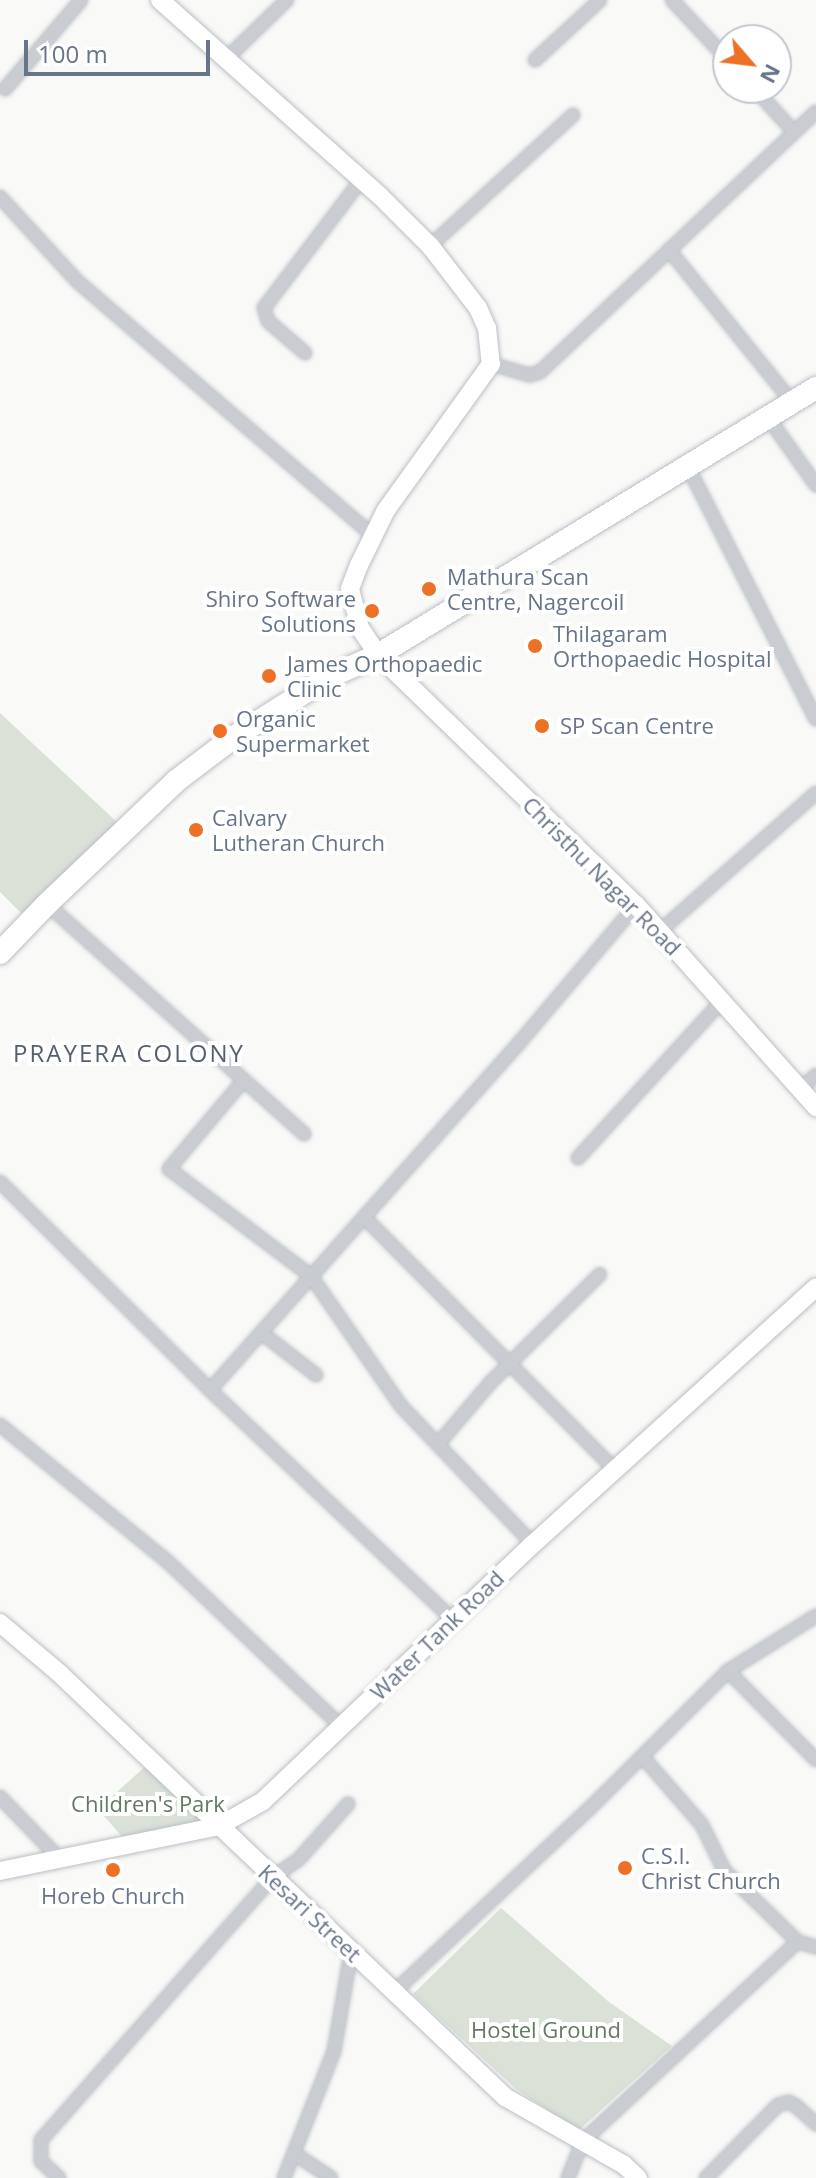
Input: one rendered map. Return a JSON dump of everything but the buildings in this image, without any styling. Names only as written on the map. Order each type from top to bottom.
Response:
[{"type":"highway","points":[[0,953],[176,781],[234,737],[329,677],[378,655],[816,388]]},
{"type":"street","points":[[5,89],[81,0]]},
{"type":"street","points":[[160,0],[362,179],[430,246],[478,308],[487,328],[491,364],[523,374],[540,372],[816,112]]},
{"type":"street","points":[[225,60],[287,0]]},
{"type":"street","points":[[535,60],[600,0]]},
{"type":"street","points":[[672,0],[712,43]]},
{"type":"street","points":[[769,104],[794,132]]},
{"type":"street","points":[[430,246],[573,115]]},
{"type":"street","points":[[305,353],[268,321],[264,308],[362,179]]},
{"type":"street","points":[[0,197],[77,281],[373,536]]},
{"type":"street","points":[[669,250],[792,402]]},
{"type":"street","name":"Christhu Nagar Road","points":[[491,364],[386,510],[350,589],[356,620],[378,655],[636,905],[816,1107]]},
{"type":"street","points":[[767,416],[816,485]]},
{"type":"street","points":[[687,465],[816,719]]},
{"type":"street","points":[[660,931],[816,793]]},
{"type":"street","points":[[47,904],[304,1134]]},
{"type":"street","points":[[210,1390],[263,1334],[636,905]]},
{"type":"street","points":[[578,1158],[722,1001]]},
{"type":"street","points":[[800,1089],[816,1075]]},
{"type":"street","points":[[243,1081],[169,1169],[311,1276],[401,1406],[533,1544]]},
{"type":"street","points":[[0,1182],[210,1390],[453,1620]]},
{"type":"street","points":[[364,1217],[614,1469]]},
{"type":"street","points":[[438,1444],[510,1363],[600,1274]]},
{"type":"street","name":"Water Tank Road","points":[[0,1871],[219,1826],[263,1801],[533,1544],[816,1287]]},
{"type":"street","points":[[263,1334],[316,1375]]},
{"type":"street","points":[[0,1425],[167,1561],[342,1727]]},
{"type":"street","points":[[394,1992],[728,1671],[816,1616]]},
{"type":"street","name":"Kesari Street","points":[[0,1623],[58,1672],[505,2097],[624,2165],[638,2178]]},
{"type":"street","points":[[728,1671],[816,1760]]},
{"type":"street","points":[[642,1756],[702,1825],[724,1870],[795,1941],[816,1947]]},
{"type":"street","points":[[0,1797],[59,1858]]},
{"type":"street","points":[[59,2178],[41,2161],[41,2140],[272,1878],[299,1859],[348,1804]]},
{"type":"street","points":[[568,2178],[583,2141],[795,1941]]},
{"type":"street","points":[[284,2178],[334,2051],[351,1953]]},
{"type":"street","points":[[706,2178],[778,2105],[789,2102],[816,2124]]},
{"type":"street","points":[[295,2154],[331,2178]]},
{"type":"green space","points":[[0,713],[118,823],[24,916],[0,892]]},
{"type":"green space","name":"Children's Park","points":[[148,1764],[214,1825],[124,1839],[98,1809]]},
{"type":"green space","name":"Hostel Ground","points":[[501,1908],[609,2002],[672,2046],[579,2130],[516,2089],[413,1994]]},
{"type":"place","name":"Mathura Scan Centre, Nagercoil","points":[[429,589]]},
{"type":"place","name":"Shiro Software Solutions","points":[[372,611]]},
{"type":"place","name":"Thilagaram Orthopaedic Hospital","points":[[535,646]]},
{"type":"place","name":"James Orthopaedic Clinic","points":[[269,676]]},
{"type":"place","name":"SP Scan Centre","points":[[542,726]]},
{"type":"place","name":"Organic Supermarket","points":[[220,731]]},
{"type":"place","name":"Calvary Lutheran Church","points":[[196,830]]},
{"type":"place","name":"C.S.I. Christ Church","points":[[625,1868]]},
{"type":"place","name":"Horeb Church","points":[[113,1870]]},
{"type":"district","name":"PRAYERA COLONY","points":[[129,1053]]}]
